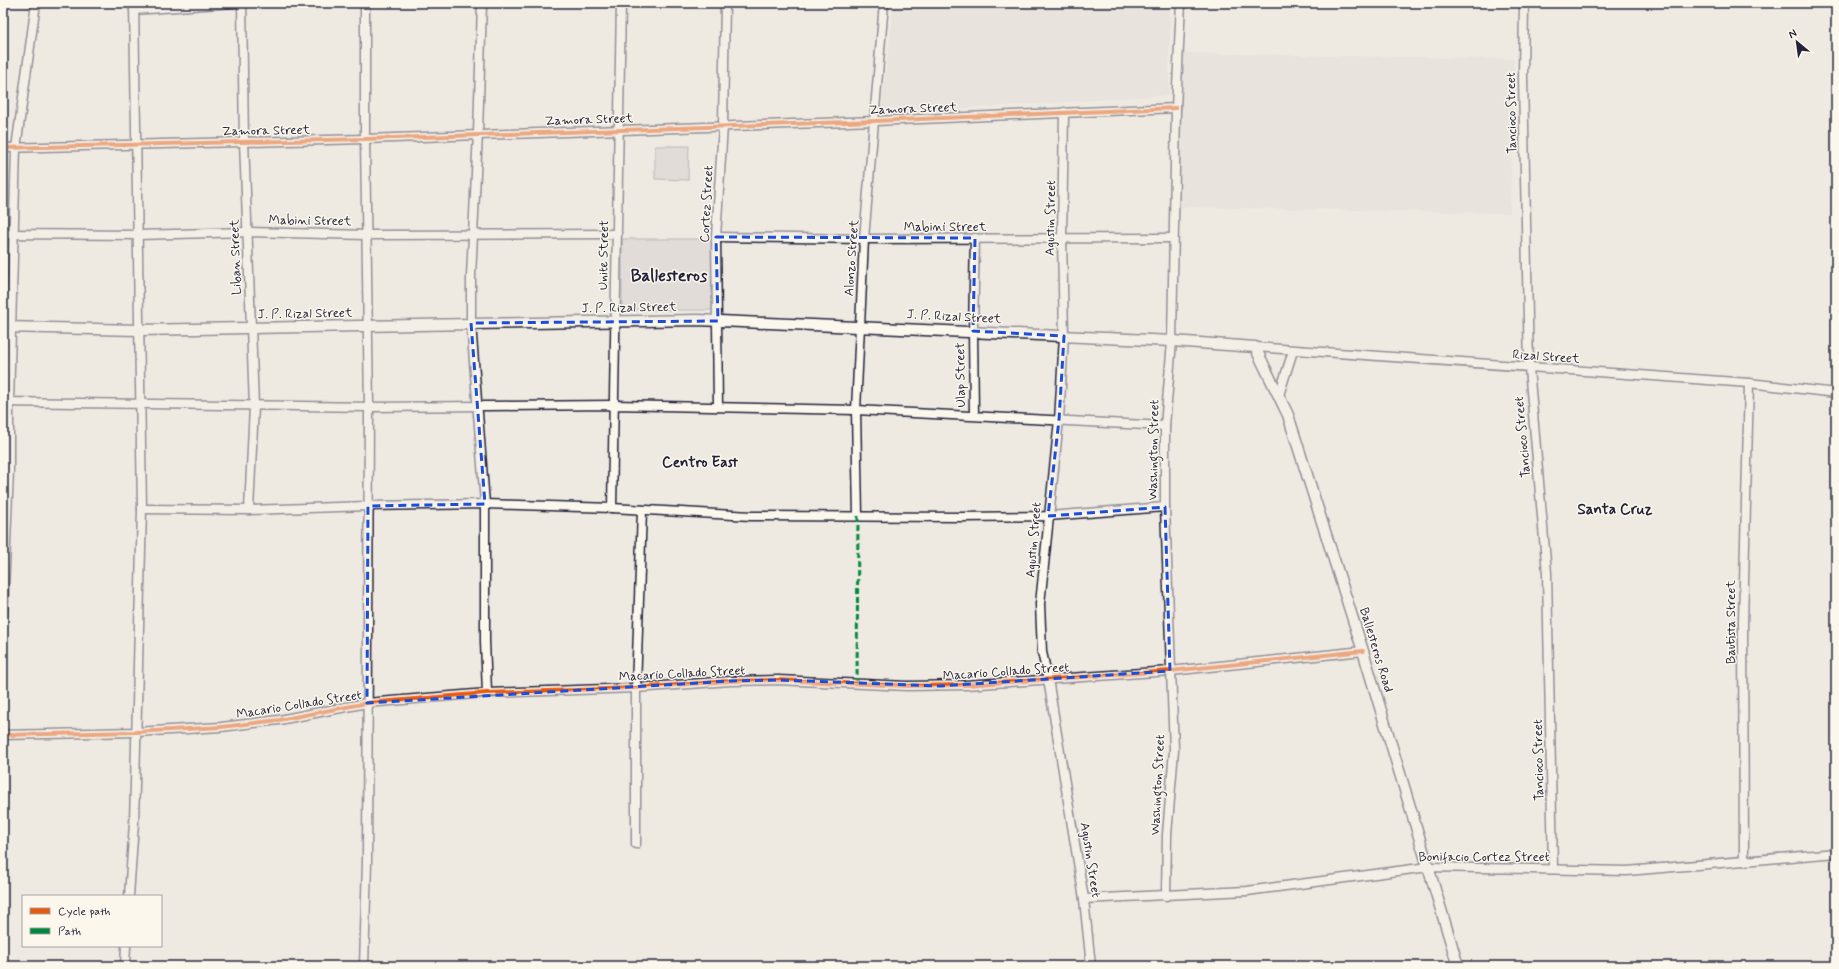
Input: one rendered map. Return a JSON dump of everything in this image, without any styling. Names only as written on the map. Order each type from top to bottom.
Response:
[{"type":"main road","name":"J. P. Rizal Street","points":[[8,327],[139,330],[614,320],[718,320],[1172,341],[1255,347]]},
{"type":"main road","name":"Ballesteros Road","points":[[1255,347],[1288,415],[1363,651],[1458,966]]},
{"type":"street","points":[[3,616],[9,470],[6,402],[8,327],[16,148],[36,3]]},
{"type":"street","points":[[130,895],[134,823],[142,509],[134,6],[234,3]]},
{"type":"street","name":"Liban Street","points":[[242,3],[244,141],[254,406],[249,510]]},
{"type":"street","points":[[364,966],[367,904],[369,407],[365,139],[365,3]]},
{"type":"street","points":[[482,3],[478,134],[471,276],[471,323],[485,504],[484,641],[487,693]]},
{"type":"street","name":"Unite Street","points":[[612,508],[614,320],[621,3]]},
{"type":"street","name":"Cortez Street","points":[[718,407],[716,237],[723,126],[725,3]]},
{"type":"street","name":"Alonzo Street","points":[[858,516],[856,410],[864,239],[884,3]]},
{"type":"street","name":"Washington Street","points":[[1166,896],[1167,835],[1174,750],[1165,507],[1165,426],[1172,341],[1176,108],[1181,3]]},
{"type":"street","name":"Tancioco Street","points":[[1524,3],[1523,78],[1529,368],[1547,573],[1553,869]]},
{"type":"street","name":"Zamora Street","points":[[3,148],[365,139],[874,121],[1176,108]]},
{"type":"street","name":"Agustin Street","points":[[1064,112],[1062,238],[1064,336],[1059,420],[1040,604],[1042,652],[1048,679],[1084,899],[1091,966]]},
{"type":"street","name":"Mabini Street","points":[[3,234],[248,232],[366,235],[617,234]]},
{"type":"street","name":"Mabini Street","points":[[716,237],[864,239],[1173,238]]},
{"type":"street","name":"Ulap Street","points":[[974,415],[973,331],[975,238]]},
{"type":"street","name":"Rizal Street","points":[[1255,347],[1293,351],[1749,383],[1836,393]]},
{"type":"street","points":[[1279,395],[1293,351]]},
{"type":"street","name":"Bautista Street","points":[[1744,861],[1743,623],[1749,383]]},
{"type":"street","points":[[6,402],[369,407],[614,405],[718,407],[856,410],[974,415],[1165,426]]},
{"type":"street","points":[[142,509],[249,510],[485,504],[612,508],[751,516],[1048,516],[1165,507]]},
{"type":"street","points":[[636,844],[636,688],[642,510]]},
{"type":"street","name":"Macario Collado Street","points":[[3,735],[136,732],[221,727],[279,720],[367,703],[487,693],[636,688],[730,681],[778,680],[940,686],[1170,672],[1363,651]]},
{"type":"street","name":"Bonifacio Cortez Street","points":[[1084,899],[1247,892],[1428,867],[1627,871],[1836,853]]},
{"type":"street","points":[[125,966],[126,947]]},
{"type":"highlighted area","points":[[716,237],[975,238],[973,331],[1064,336],[1059,420],[1048,516],[1165,507],[1170,671],[940,686],[778,680],[730,681],[367,703],[368,506],[485,504],[471,323],[718,321]]},
{"type":"shaded area","points":[[894,3],[1170,3],[1169,95],[881,114]]},
{"type":"shaded area","points":[[1183,53],[1514,59],[1510,213],[1175,207]]},
{"type":"shaded area","points":[[655,146],[689,146],[688,180],[655,179]]},
{"type":"shaded area","points":[[622,239],[713,239],[714,310],[622,310]]},
{"type":"marked path","points":[[857,684],[858,516]]},
{"type":"cycle path","points":[[3,148],[365,139],[875,121],[1176,108]]},
{"type":"cycle path","points":[[3,735],[136,732],[221,727],[279,720],[367,703],[487,693],[636,688],[730,681],[778,680],[907,686],[966,685],[1170,671],[1363,651]]},
{"type":"district","name":"Ballesteros","points":[[669,276]]},
{"type":"district","name":"Centro East","points":[[700,463]]},
{"type":"district","name":"Santa Cruz","points":[[1615,510]]}]
